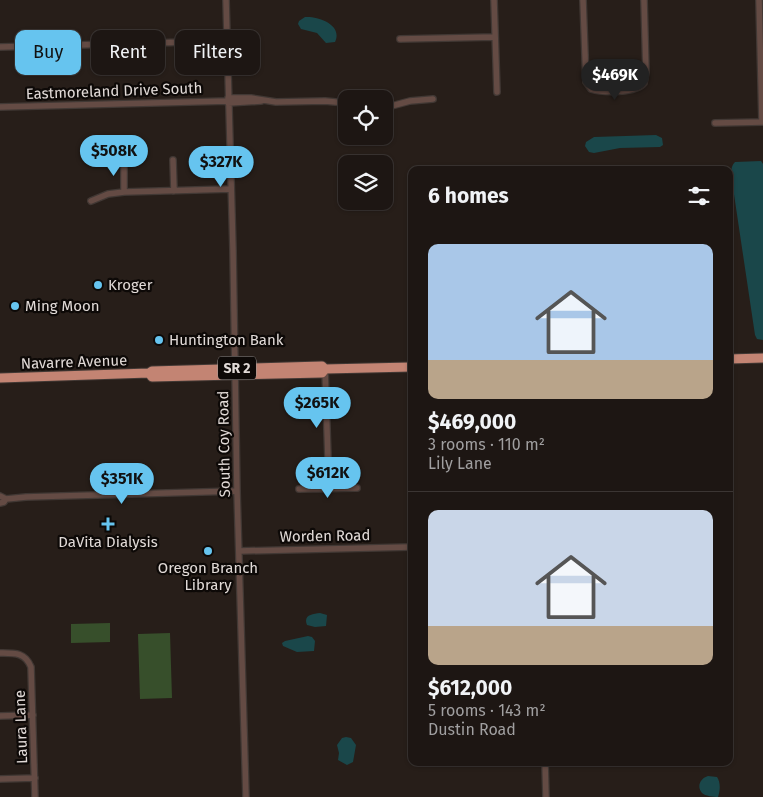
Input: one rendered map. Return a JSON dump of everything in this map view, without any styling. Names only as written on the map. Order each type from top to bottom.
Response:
[{"type":"highway","points":[[733,358],[763,358]]},
{"type":"highway","name":"Navarre Avenue","points":[[234,372],[316,366],[322,366],[325,369]]},
{"type":"highway","points":[[299,373],[304,370],[314,370],[316,366]]},
{"type":"highway","name":"Navarre Avenue","points":[[0,378],[149,373],[152,370],[299,373],[322,372],[325,369],[408,367]]},
{"type":"street","name":"South Coy Road","points":[[226,0],[227,30]]},
{"type":"street","points":[[494,0],[497,92]]},
{"type":"street","points":[[583,0],[585,73],[588,86],[594,90],[602,91],[636,90],[645,81],[644,0]]},
{"type":"street","points":[[715,123],[762,122],[759,0]]},
{"type":"street","points":[[400,39],[495,37]]},
{"type":"street","points":[[0,47],[175,42]]},
{"type":"street","name":"South Coy Road","points":[[228,75],[246,797]]},
{"type":"street","name":"Eastmoreland Drive South","points":[[0,107],[251,98],[264,101],[338,102]]},
{"type":"street","points":[[393,106],[416,100],[433,99]]},
{"type":"street","points":[[174,160],[174,191]]},
{"type":"street","points":[[124,162],[124,192]]},
{"type":"street","points":[[91,201],[108,194],[124,192],[231,189]]},
{"type":"street","points":[[325,369],[329,489]]},
{"type":"street","points":[[299,490],[357,488]]},
{"type":"street","points":[[0,503],[4,502],[3,498],[40,496],[237,491]]},
{"type":"street","name":"Worden Road","points":[[239,551],[408,547]]},
{"type":"street","name":"Laura Lane","points":[[0,653],[17,653],[25,657],[31,667],[35,797]]},
{"type":"street","points":[[0,716],[33,715]]},
{"type":"street","points":[[545,766],[546,797]]},
{"type":"street","points":[[0,779],[35,778]]},
{"type":"green space","points":[[110,623],[110,642],[71,643],[71,624]]},
{"type":"green space","points":[[170,633],[172,698],[140,699],[138,634]]},
{"type":"water","points":[[305,17],[317,18],[333,26],[337,36],[335,42],[326,43],[317,33],[301,29],[298,24],[299,21]]},
{"type":"water","points":[[656,135],[662,138],[663,145],[660,147],[620,148],[594,153],[589,152],[585,146],[586,142],[594,137]]},
{"type":"water","points":[[761,161],[763,164],[763,340],[757,339],[755,335],[733,186],[732,166],[735,162]]},
{"type":"water","points":[[320,613],[327,615],[326,626],[315,627],[307,625],[307,617]]},
{"type":"water","points":[[308,636],[312,637],[315,641],[314,651],[297,652],[283,646],[282,643],[285,641]]},
{"type":"water","points":[[342,738],[351,738],[356,745],[353,762],[347,765],[338,760],[337,745]]},
{"type":"water","points":[[708,776],[717,777],[718,779],[720,787],[718,797],[705,795],[699,788],[703,779]]},
{"type":"place","name":"Kroger","points":[[98,285]]},
{"type":"place","name":"Ming Moon","points":[[15,306]]},
{"type":"place","name":"Huntington Bank","points":[[159,340]]},
{"type":"place","name":"DaVita Dialysis","points":[[108,524]]},
{"type":"place","name":"Oregon Branch Library","points":[[208,551]]}]
